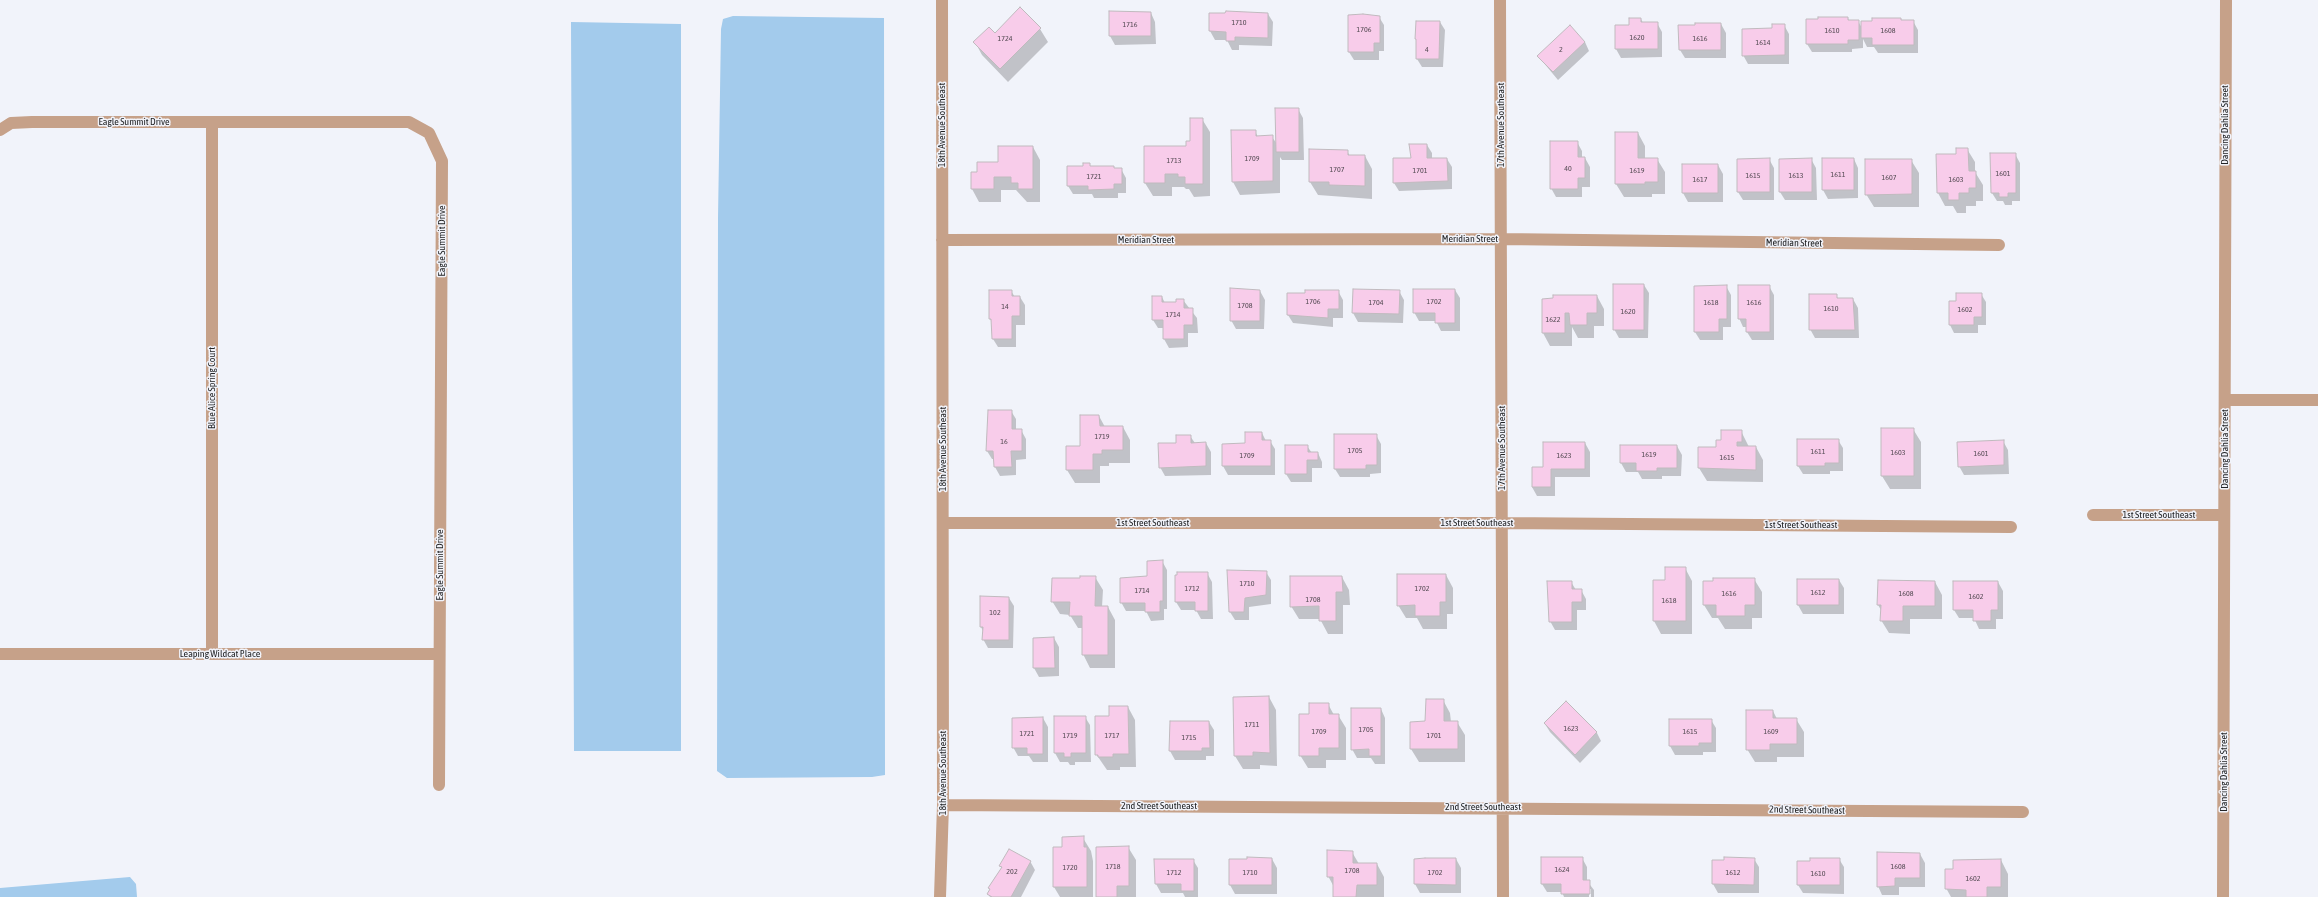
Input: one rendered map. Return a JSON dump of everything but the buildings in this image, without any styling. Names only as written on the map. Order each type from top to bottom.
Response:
[{"type":"street","name":"18th Avenue Southeast","points":[[940,897],[943,805],[942,0]]},
{"type":"street","name":"17th Avenue Southeast","points":[[1500,0],[1504,807],[1503,897]]},
{"type":"street","name":"Dancing Dahlia Street","points":[[2223,897],[2226,0]]},
{"type":"street","name":"Eagle Summit Drive","points":[[0,130],[11,124],[32,122],[409,122],[429,133],[442,161],[439,785]]},
{"type":"street","name":"Blue Alice Spring Court","points":[[212,122],[212,654]]},
{"type":"street","name":"Meridian Street","points":[[942,240],[1501,239],[1999,245]]},
{"type":"street","points":[[2225,400],[2318,400]]},
{"type":"street","name":"1st Street Southeast","points":[[2093,515],[2224,515]]},
{"type":"street","name":"1st Street Southeast","points":[[943,523],[1502,522],[2011,527]]},
{"type":"street","name":"Leaping Wildcat Place","points":[[0,654],[440,654]]},
{"type":"street","name":"2nd Street Southeast","points":[[943,805],[1504,807],[2023,812]]},
{"type":"water","points":[[733,16],[884,18],[885,775],[872,777],[727,778],[717,771],[718,218],[721,29],[723,19]]},
{"type":"water","points":[[571,22],[681,24],[681,751],[574,751]]},
{"type":"water","points":[[130,877],[136,884],[137,897],[0,897],[0,888]]}]
